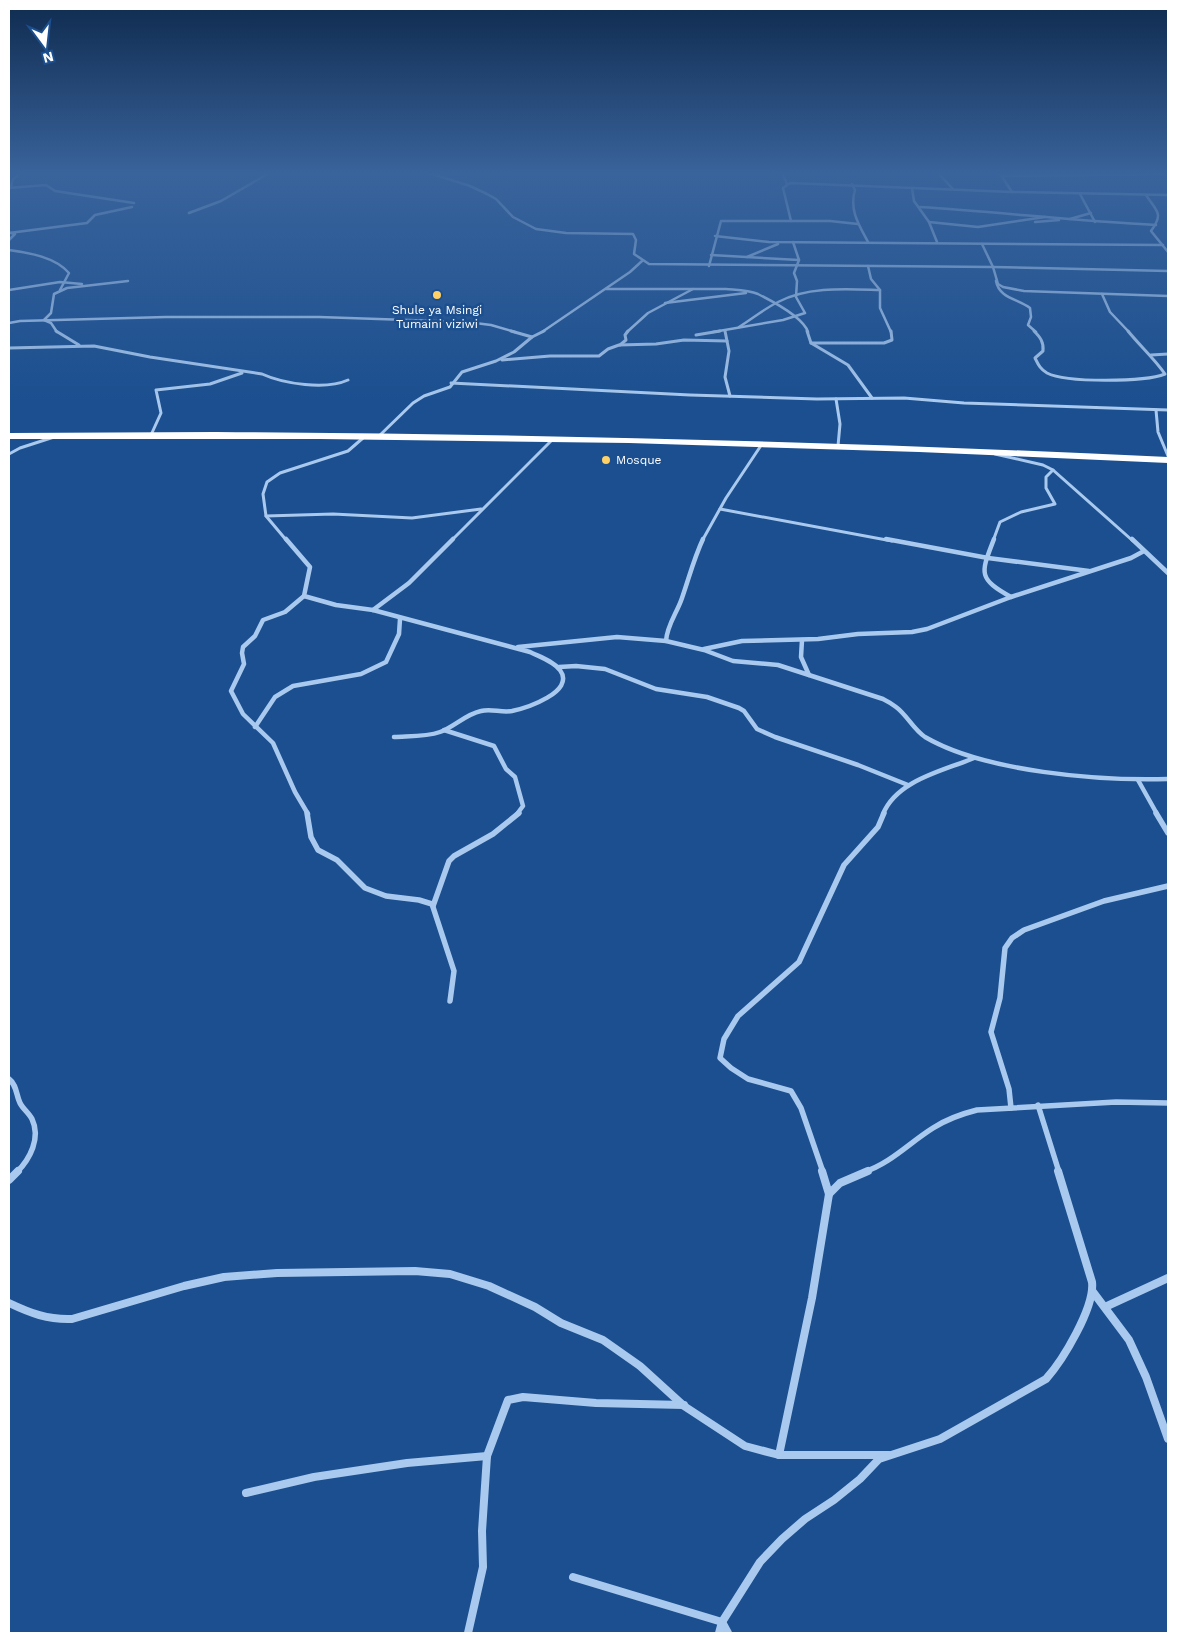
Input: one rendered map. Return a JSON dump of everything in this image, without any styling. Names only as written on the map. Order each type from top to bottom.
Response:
[{"type":"highway","points":[[9,436],[150,435],[762,444],[1168,460]]},
{"type":"street","points":[[635,249],[634,254],[642,261],[660,265],[993,267],[1168,272]]},
{"type":"street","points":[[709,266],[713,249]]},
{"type":"street","points":[[746,257],[765,249]]},
{"type":"street","points":[[696,336],[797,317],[805,313],[796,297],[797,281],[794,273],[799,260],[795,249]]},
{"type":"street","points":[[984,249],[993,267],[996,286],[1000,293],[1030,308],[1031,317],[1028,325],[1038,333],[1044,345],[1043,351],[1035,358],[1036,363],[1044,371],[1080,380],[1143,378],[1165,374],[1151,355],[1139,345],[1121,322],[1110,312],[1102,294]]},
{"type":"street","points":[[9,250],[25,252],[61,264],[69,273],[66,282],[54,294],[51,313],[44,320]]},
{"type":"street","points":[[711,255],[799,260]]},
{"type":"street","points":[[378,438],[413,403],[424,396],[450,387],[462,372],[496,361],[514,352],[532,337],[546,330],[582,303],[630,272],[642,261]]},
{"type":"street","points":[[811,343],[884,343],[892,340],[892,334],[880,308],[880,290],[871,279],[868,266]]},
{"type":"street","points":[[60,290],[91,284],[128,281]]},
{"type":"street","points":[[996,281],[1004,287],[1024,291],[1168,296]]},
{"type":"street","points":[[9,290],[29,285],[66,282],[91,284]]},
{"type":"street","points":[[606,289],[733,289],[752,292],[797,317],[806,326],[811,343],[848,366],[872,398]]},
{"type":"street","points":[[496,361],[550,356],[599,356],[626,340],[625,335],[635,322],[661,304],[695,289]]},
{"type":"street","points":[[764,297],[796,297],[817,290],[827,289],[880,290]]},
{"type":"street","points":[[661,304],[752,292]]},
{"type":"street","points":[[736,328],[774,304],[788,298]]},
{"type":"street","points":[[9,323],[44,320],[166,317],[319,317],[467,322],[497,327],[532,337]]},
{"type":"street","points":[[44,320],[51,323],[56,333],[73,340],[79,345]]},
{"type":"street","points":[[725,330],[729,354],[725,377],[730,396]]},
{"type":"street","points":[[619,345],[656,344],[684,340],[727,341]]},
{"type":"street","points":[[9,348],[79,345],[103,347],[291,381],[333,384],[344,383],[348,380]]},
{"type":"street","points":[[1151,355],[1168,354]]},
{"type":"street","points":[[150,435],[161,414],[156,390],[210,384],[245,372]]},
{"type":"street","points":[[452,383],[730,396],[836,399],[904,398],[964,403],[1168,410]]},
{"type":"street","points":[[836,399],[840,424],[838,446]]},
{"type":"street","points":[[1156,410],[1158,432],[1168,456]]},
{"type":"street","points":[[9,454],[20,448],[59,436]]},
{"type":"street","points":[[363,438],[347,451],[290,469],[271,478],[265,488],[263,506],[266,516],[310,567],[304,596],[285,612],[263,620],[256,634],[242,647],[241,652],[244,664],[231,691],[243,714],[273,743],[295,792],[309,816],[311,837],[318,850],[337,860],[365,888],[374,893],[419,900],[433,906]]},
{"type":"street","points":[[373,610],[409,583],[552,440]]},
{"type":"street","points":[[666,641],[666,634],[682,600],[696,555],[720,509],[748,462],[762,444]]},
{"type":"street","points":[[987,452],[1043,464],[1053,470],[1106,514],[1168,573]]},
{"type":"street","points":[[1011,597],[985,579],[982,571],[1000,522],[1021,512],[1055,504],[1045,483],[1046,477],[1053,470]]},
{"type":"street","points":[[720,509],[988,558],[1091,572]]},
{"type":"street","points":[[266,516],[333,514],[412,518],[481,510]]},
{"type":"street","points":[[704,650],[742,641],[802,640],[858,634],[912,632],[927,629],[1011,597],[1131,558],[1144,551]]},
{"type":"street","points":[[304,596],[336,605],[373,610],[400,619],[515,648],[543,657],[559,667],[564,674],[564,683],[547,698],[510,711],[483,710],[456,722],[444,730],[428,735],[394,738]]},
{"type":"street","points":[[255,727],[275,697],[293,686],[361,674],[386,662],[398,634],[400,619]]},
{"type":"street","points":[[515,648],[617,637],[666,641],[704,650],[733,661],[778,665],[891,703],[915,729],[926,737],[974,758],[1054,773],[1138,780],[1168,779]]},
{"type":"street","points":[[802,640],[801,656],[809,675]]},
{"type":"street","points":[[559,667],[576,666],[605,669],[656,689],[707,696],[744,711],[757,729],[775,737],[858,765],[908,785]]},
{"type":"street","points":[[444,730],[494,746],[506,769],[515,777],[523,806],[521,811],[493,834],[454,856],[449,861],[433,906],[454,971],[450,1001]]},
{"type":"street","points":[[779,1455],[812,1298],[829,1194],[798,1098],[792,1091],[743,1077],[731,1070],[720,1058],[725,1037],[738,1017],[789,974],[799,962],[844,865],[878,827],[888,805],[908,785],[974,758]]},
{"type":"street","points":[[1138,780],[1168,833]]},
{"type":"street","points":[[1011,1108],[1009,1089],[991,1032],[1000,998],[1005,948],[1012,938],[1024,930],[1104,902],[1168,886]]},
{"type":"street","points":[[9,1079],[14,1083],[20,1103],[32,1119],[35,1131],[32,1153],[9,1180]]},
{"type":"street","points":[[829,1194],[844,1180],[882,1165],[925,1132],[964,1114],[994,1107],[1011,1108],[1116,1102],[1168,1103]]},
{"type":"street","points":[[1038,1105],[1089,1272],[1093,1292],[1129,1340],[1146,1377],[1168,1439]]},
{"type":"street","points":[[9,1304],[40,1319],[60,1320],[72,1319],[184,1286],[224,1278],[277,1273],[435,1272],[469,1278],[489,1286],[535,1307],[561,1322],[604,1340],[640,1366],[684,1406],[745,1446],[779,1455],[889,1455]]},
{"type":"street","points":[[1105,1307],[1168,1278]]},
{"type":"street","points":[[718,1633],[722,1622],[760,1562],[805,1519],[841,1495],[879,1459],[940,1439],[987,1414],[1020,1392],[1046,1380],[1057,1367],[1071,1344],[1093,1292]]},
{"type":"street","points":[[468,1633],[482,1567],[482,1531],[487,1456],[504,1414],[506,1403],[511,1399],[523,1397],[596,1403],[684,1406]]},
{"type":"street","points":[[246,1493],[314,1477],[397,1464],[487,1456]]},
{"type":"street","points":[[573,1577],[722,1622],[728,1633]]},
{"type":"place","name":"Shule ya Msingi Tumaini viziwi","points":[[437,295]]},
{"type":"place","name":"Mosque","points":[[606,460]]}]
